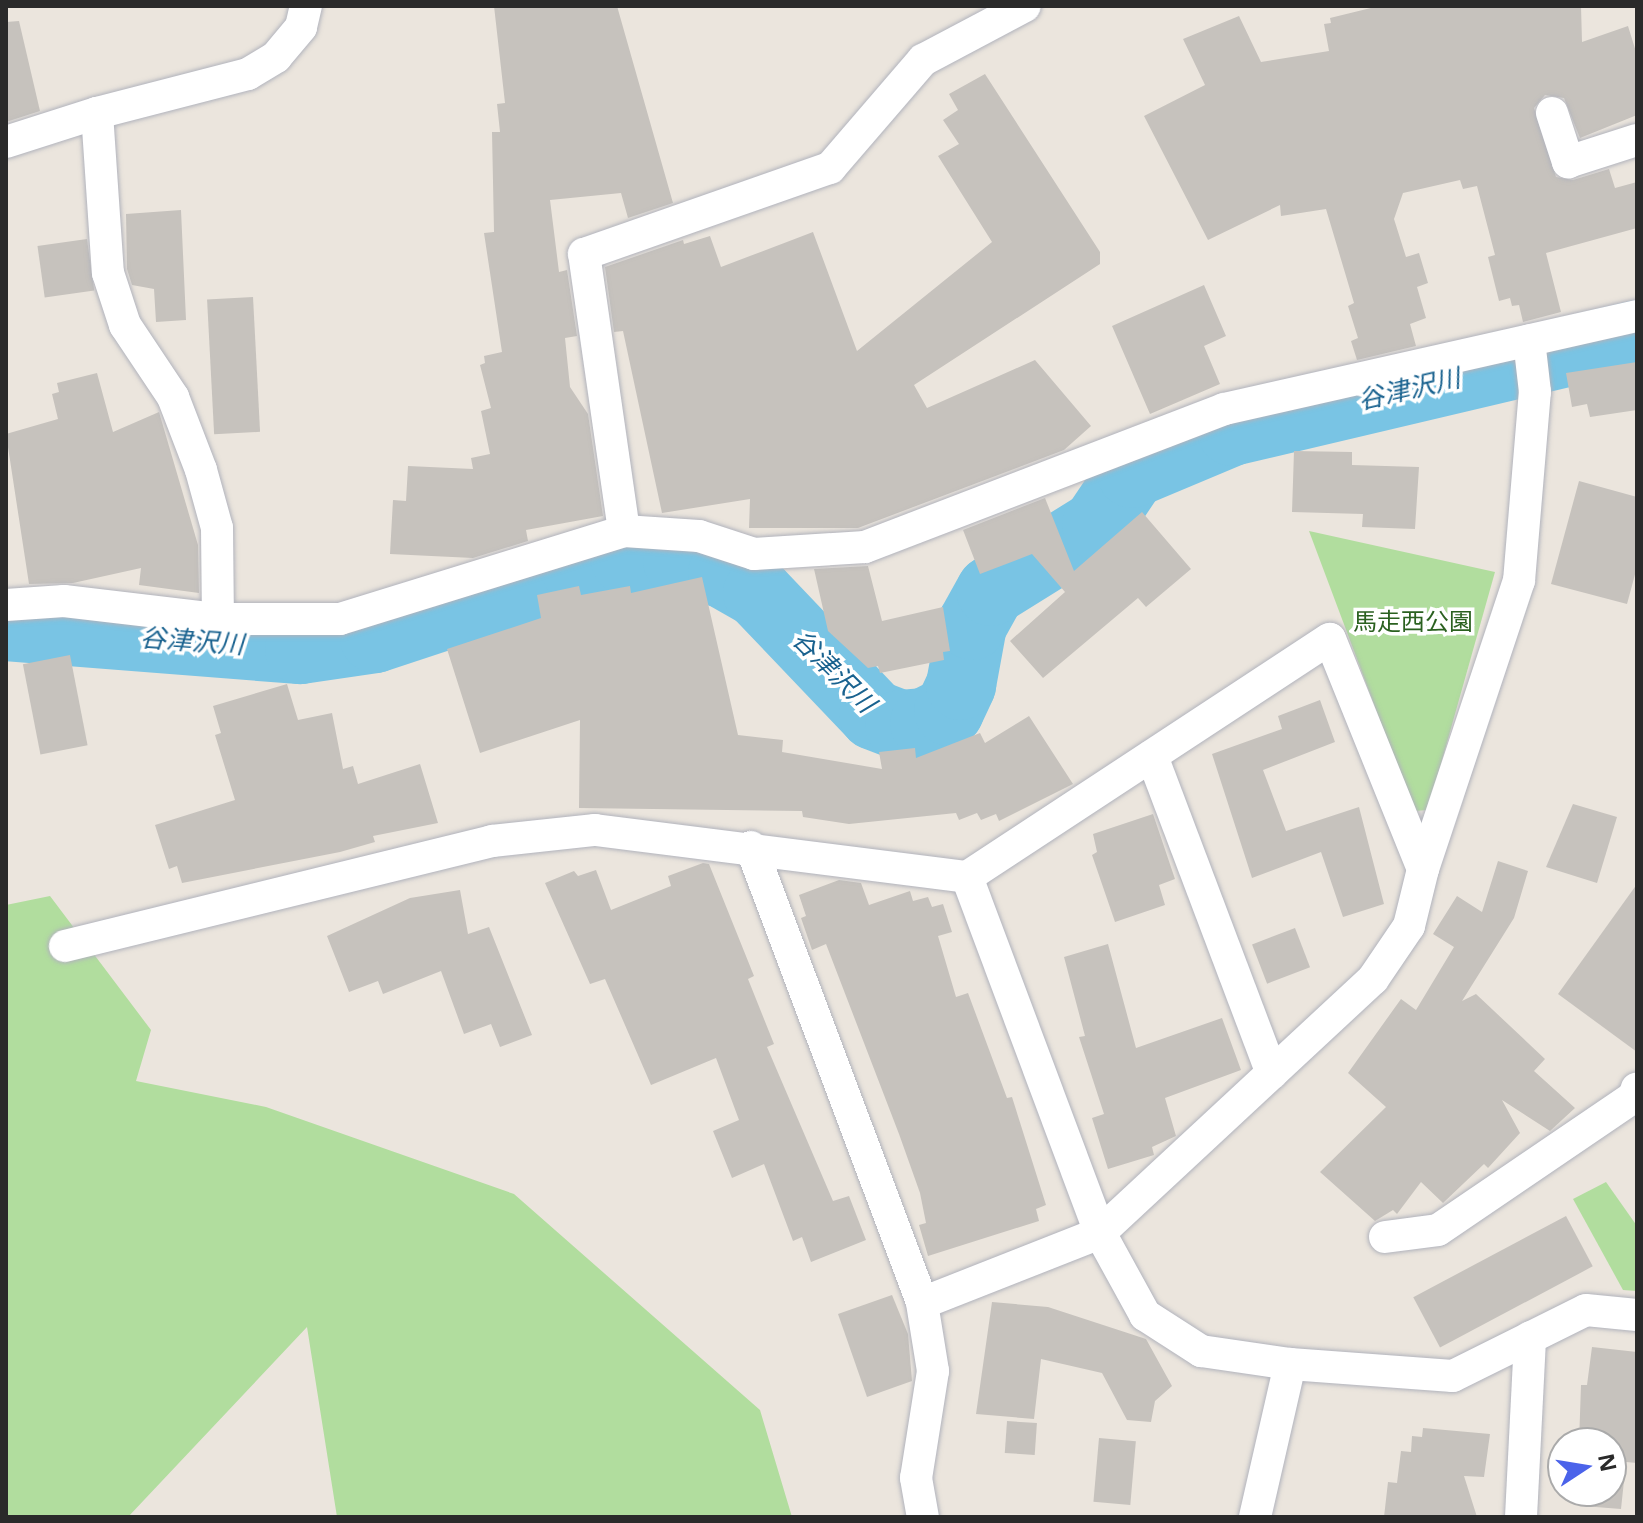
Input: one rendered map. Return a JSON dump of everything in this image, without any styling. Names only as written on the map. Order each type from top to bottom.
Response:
[{"type":"street","points":[[6,142],[97,113],[248,74],[276,57],[301,27],[306,6]]},
{"type":"street","points":[[624,531],[584,254],[830,168],[923,60],[1025,6]]},
{"type":"street","points":[[97,113],[108,273],[125,325],[173,397],[201,470],[217,528],[218,619]]},
{"type":"street","points":[[1552,113],[1568,162],[1637,140]]},
{"type":"street","points":[[6,605],[64,601],[218,619],[340,619],[624,531],[699,536],[754,554],[865,547],[1224,409],[1637,316]]},
{"type":"street","points":[[922,1303],[1100,1233],[1373,979],[1409,926],[1423,869],[1519,581],[1535,392],[1529,340]]},
{"type":"street","points":[[65,946],[492,841],[595,830],[751,847],[967,877],[1330,639],[1423,869]]},
{"type":"street","points":[[1152,756],[1272,1073]]},
{"type":"street","points":[[751,847],[922,1303],[933,1371],[916,1478],[923,1517]]},
{"type":"street","points":[[967,877],[1100,1233],[1145,1315],[1201,1351],[1290,1364],[1453,1376],[1586,1310],[1637,1315]]},
{"type":"street","points":[[1385,1237],[1438,1230],[1634,1097],[1637,1088]]},
{"type":"street","points":[[1521,1517],[1530,1337]]},
{"type":"street","points":[[1255,1517],[1290,1364]]},
{"type":"green space","name":"馬走西公園","points":[[1309,531],[1495,572],[1428,810],[1414,811]]},
{"type":"green space","points":[[50,896],[151,1030],[136,1081],[266,1107],[514,1194],[760,1410],[792,1517],[337,1517],[307,1327],[128,1517],[6,1517],[6,905]]},
{"type":"green space","points":[[1606,1182],[1637,1226],[1637,1291],[1623,1290],[1573,1199]]},
{"type":"building","points":[[494,6],[617,6],[673,203],[628,218],[621,193],[550,200],[559,272],[567,270],[577,336],[565,338],[570,387],[588,414],[603,516],[526,530],[528,541],[473,558],[390,554],[393,500],[406,501],[408,466],[473,469],[471,458],[490,454],[481,411],[491,408],[480,365],[485,363],[484,356],[502,352],[484,233],[494,232],[492,132],[500,132],[497,104],[505,103]]},
{"type":"building","points":[[1379,6],[1581,6],[1582,42],[1628,26],[1637,55],[1637,115],[1580,138],[1564,98],[1545,95],[1534,108],[1556,177],[1573,180],[1609,169],[1615,188],[1637,182],[1637,228],[1546,253],[1561,312],[1523,322],[1519,305],[1512,306],[1510,298],[1499,301],[1488,257],[1495,255],[1477,186],[1463,189],[1460,180],[1403,193],[1394,219],[1406,257],[1419,253],[1428,283],[1417,287],[1426,318],[1410,324],[1416,346],[1357,360],[1351,341],[1358,338],[1348,306],[1354,303],[1326,209],[1281,216],[1280,205],[1208,240],[1144,116],[1205,85],[1183,39],[1239,16],[1261,62],[1329,51],[1324,24],[1331,23],[1330,18]]},
{"type":"building","points":[[19,21],[40,111],[6,122],[6,22]]},
{"type":"building","points":[[985,74],[1100,252],[1100,264],[914,385],[927,408],[1035,360],[1091,426],[1064,450],[858,528],[749,528],[750,499],[662,513],[623,331],[614,332],[605,267],[683,240],[684,244],[710,236],[721,267],[813,232],[857,351],[992,242],[938,156],[959,144],[943,120],[958,110],[949,94]]},
{"type":"building","points":[[181,210],[186,320],[156,322],[154,289],[132,285],[127,269],[126,214]]},
{"type":"building","points":[[87,239],[94,290],[45,297],[37,246]]},
{"type":"building","points":[[1204,285],[1226,336],[1204,346],[1220,384],[1150,414],[1112,326]]},
{"type":"building","points":[[253,297],[260,432],[214,434],[207,299]]},
{"type":"building","points":[[1637,362],[1637,410],[1590,417],[1587,404],[1572,407],[1566,373]]},
{"type":"building","points":[[97,373],[113,432],[159,412],[198,545],[199,593],[139,585],[141,568],[73,583],[29,584],[6,434],[58,419],[52,394],[59,392],[57,383]]},
{"type":"building","points":[[1294,451],[1352,452],[1352,465],[1419,467],[1415,529],[1362,527],[1363,514],[1292,512]]},
{"type":"building","points":[[1579,481],[1637,497],[1637,567],[1627,604],[1551,584]]},
{"type":"building","points":[[1045,498],[1074,571],[1142,512],[1191,569],[1146,607],[1138,598],[1043,678],[1010,641],[1065,592],[1032,554],[980,574],[963,530]]},
{"type":"building","points":[[868,566],[882,621],[943,607],[950,651],[943,652],[944,660],[880,673],[878,666],[868,668],[828,631],[814,569]]},
{"type":"building","points":[[702,577],[738,735],[783,740],[782,752],[882,769],[879,752],[915,748],[916,758],[980,733],[985,743],[1029,716],[1073,784],[999,821],[996,814],[981,820],[977,813],[959,820],[956,813],[849,824],[803,817],[802,811],[579,808],[580,720],[480,753],[447,649],[541,618],[537,595],[579,586],[581,595],[630,586],[631,593]]},
{"type":"building","points":[[70,655],[88,745],[40,754],[23,664]]},
{"type":"building","points":[[287,684],[298,720],[332,713],[343,769],[353,766],[358,784],[420,764],[438,823],[373,836],[375,842],[340,852],[182,883],[177,866],[169,869],[155,825],[235,800],[215,735],[221,733],[213,706]]},
{"type":"building","points":[[1320,700],[1335,742],[1263,770],[1286,831],[1359,807],[1384,904],[1343,917],[1321,852],[1252,878],[1212,754],[1282,729],[1278,716]]},
{"type":"building","points":[[1573,804],[1617,817],[1597,883],[1546,867]]},
{"type":"building","points":[[1153,814],[1175,879],[1159,885],[1165,905],[1115,922],[1092,855],[1097,852],[1093,834]]},
{"type":"building","points":[[1498,861],[1528,871],[1514,918],[1462,1001],[1476,994],[1545,1059],[1534,1071],[1575,1108],[1550,1131],[1502,1100],[1520,1133],[1488,1168],[1484,1164],[1443,1203],[1421,1182],[1397,1214],[1393,1210],[1375,1221],[1320,1172],[1386,1107],[1348,1073],[1401,999],[1416,1010],[1454,947],[1433,934],[1457,896],[1482,912]]},
{"type":"building","points":[[703,863],[709,864],[754,976],[748,979],[774,1044],[767,1047],[833,1201],[849,1196],[866,1240],[811,1262],[802,1237],[793,1241],[764,1164],[732,1178],[713,1131],[739,1120],[716,1058],[651,1085],[605,979],[590,984],[545,883],[574,871],[578,876],[596,870],[611,910],[671,886],[668,876]]},
{"type":"building","points":[[839,880],[861,883],[869,905],[910,891],[913,901],[928,897],[932,907],[943,904],[952,932],[938,936],[956,997],[968,993],[1007,1098],[1012,1097],[1046,1205],[1036,1209],[1039,1221],[928,1256],[919,1225],[926,1223],[920,1193],[899,1134],[826,944],[812,950],[801,918],[806,916],[799,895]]},
{"type":"building","points":[[1637,884],[1637,1052],[1558,994]]},
{"type":"building","points":[[460,890],[468,934],[489,927],[532,1035],[500,1047],[491,1024],[464,1034],[441,971],[383,994],[378,981],[349,992],[327,936],[410,898]]},
{"type":"building","points":[[1295,928],[1310,967],[1267,984],[1252,944]]},
{"type":"building","points":[[1108,944],[1136,1048],[1222,1018],[1241,1070],[1165,1098],[1176,1136],[1152,1147],[1154,1155],[1108,1169],[1092,1118],[1104,1114],[1079,1037],[1085,1036],[1064,957]]},
{"type":"building","points":[[1566,1216],[1593,1266],[1440,1348],[1413,1297]]},
{"type":"building","points":[[892,1295],[908,1334],[912,1381],[867,1397],[838,1314]]},
{"type":"building","points":[[992,1302],[1048,1307],[1146,1339],[1172,1386],[1155,1401],[1151,1422],[1127,1420],[1102,1373],[1041,1359],[1034,1419],[976,1414]]},
{"type":"building","points":[[1592,1347],[1637,1352],[1637,1463],[1627,1462],[1627,1427],[1580,1427],[1581,1385],[1587,1385]]},
{"type":"building","points":[[1007,1421],[1037,1423],[1035,1455],[1005,1453]]},
{"type":"building","points":[[1423,1428],[1490,1434],[1484,1477],[1464,1476],[1477,1517],[1384,1517],[1388,1482],[1397,1483],[1401,1451],[1411,1452],[1412,1436],[1422,1437]]},
{"type":"building","points":[[1099,1438],[1136,1441],[1130,1505],[1093,1502]]},
{"type":"waterway","name":"谷津沢川","points":[[6,626],[300,649],[375,638],[577,571],[626,560],[678,561],[723,573],[758,593],[874,715],[900,725],[925,723],[949,711],[961,685],[972,625],[991,591],[1097,525],[1132,473],[1232,431],[1637,335]]}]
